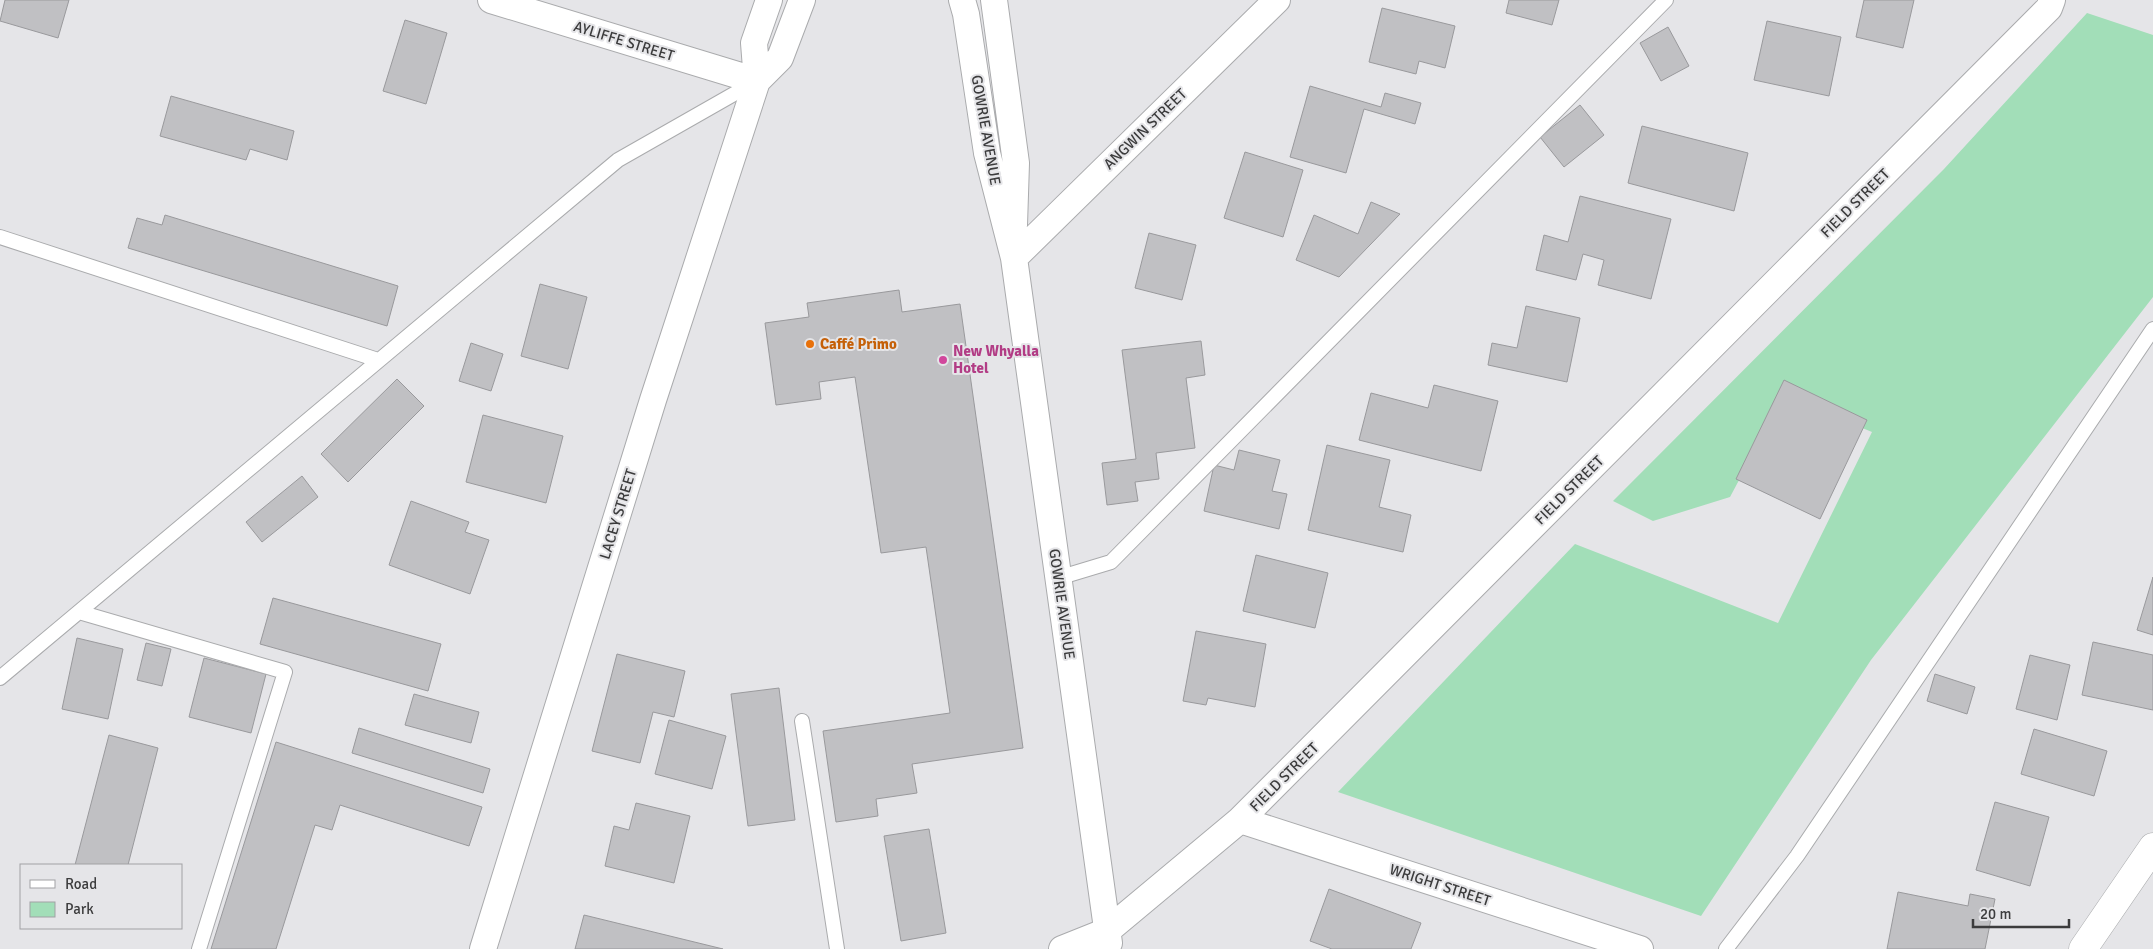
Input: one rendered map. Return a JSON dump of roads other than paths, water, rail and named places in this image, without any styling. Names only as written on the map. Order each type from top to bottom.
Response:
[{"type":"street","name":"AYLIFFE STREET","points":[[491,0],[757,81]]},
{"type":"street","name":"LACEY STREET","points":[[482,949],[653,400],[757,81],[754,42],[769,0]]},
{"type":"street","name":"LACEY STREET","points":[[757,81],[780,58],[802,0]]},
{"type":"street","name":"GOWRIE AVENUE","points":[[962,0],[966,14],[987,152],[1014,258],[1109,940]]},
{"type":"street","name":"GOWRIE AVENUE","points":[[994,0],[1016,163],[1014,258]]},
{"type":"street","name":"ANGWIN STREET","points":[[1014,258],[1277,0]]},
{"type":"street","name":"FIELD STREET","points":[[1062,949],[1109,940],[1240,820],[2049,8],[2052,0]]},
{"type":"street","name":"WRIGHT STREET","points":[[1240,820],[1640,949]]},
{"type":"street","points":[[2083,949],[2153,847]]},
{"type":"lane","points":[[1058,578],[1111,562],[1666,0]]},
{"type":"lane","points":[[0,678],[618,160],[757,81]]},
{"type":"lane","points":[[0,238],[378,360]]},
{"type":"lane","points":[[1726,949],[1797,856],[2153,328]]},
{"type":"lane","points":[[79,612],[285,672],[199,949]]},
{"type":"lane","points":[[802,721],[837,949]]},
{"type":"place","name":"Caffé Primo","points":[[810,344]]},
{"type":"place","name":"New Whyalla Hotel","points":[[943,360]]}]
